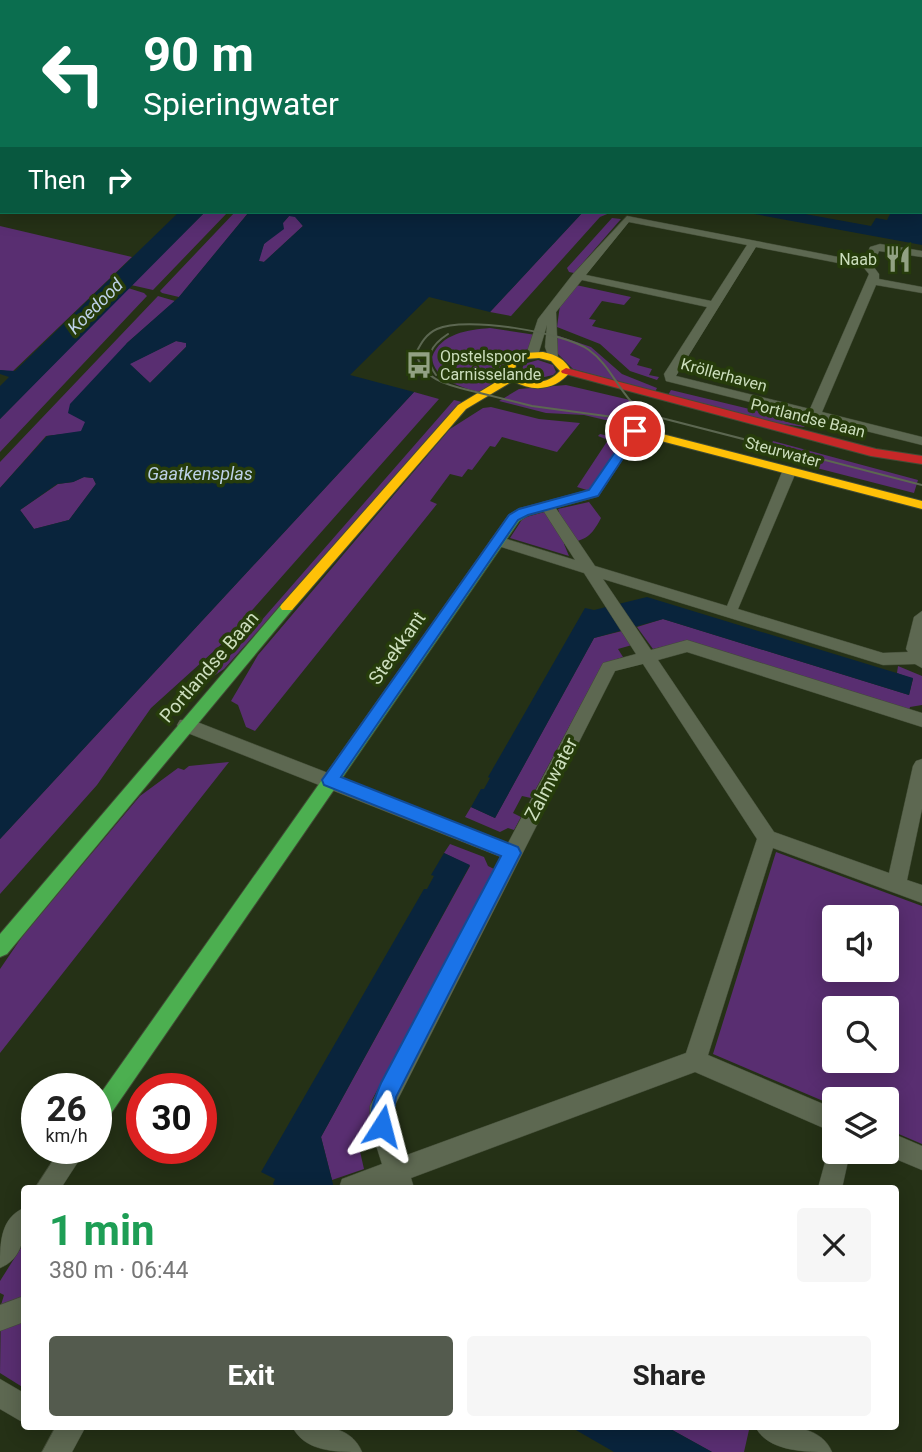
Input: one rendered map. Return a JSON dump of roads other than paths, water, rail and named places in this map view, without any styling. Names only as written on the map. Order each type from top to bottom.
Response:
[{"type":"street","points":[[641,222],[648,214]]},
{"type":"street","points":[[532,355],[542,321],[627,219],[868,266],[874,274],[872,281],[814,415]]},
{"type":"street","name":"Kröllerhaven","points":[[753,244],[670,374],[670,378],[922,441]]},
{"type":"street","points":[[868,266],[874,249],[880,247],[922,254]]},
{"type":"street","points":[[577,276],[713,306]]},
{"type":"street","points":[[872,281],[922,290]]},
{"type":"street","points":[[551,313],[554,322],[550,350],[554,358]]},
{"type":"street","points":[[532,355],[554,358],[563,364],[562,376],[543,385],[519,380],[509,373],[511,363],[532,355]]},
{"type":"street","name":"Portlandse Baan","points":[[562,376],[883,455],[922,469]]},
{"type":"street","name":"Portlandse Baan","points":[[0,948],[186,725],[454,418],[519,380]]},
{"type":"street","name":"Steurwater","points":[[635,431],[922,505]]},
{"type":"street","name":"Steekkant","points":[[112,1095],[514,517],[594,493],[635,431]]},
{"type":"street","name":"Portlandse Baan","points":[[883,455],[922,460]]},
{"type":"street","points":[[734,605],[789,472]]},
{"type":"street","points":[[548,507],[582,566],[636,639],[767,838],[922,894]]},
{"type":"street","points":[[497,541],[883,659],[920,660]]},
{"type":"street","points":[[920,660],[914,649],[922,617]]},
{"type":"street","name":"Zalmwater","points":[[399,1180],[382,1126],[382,1106],[609,667],[687,646],[922,720]]},
{"type":"street","points":[[186,725],[512,853]]},
{"type":"street","points":[[896,885],[922,766]]},
{"type":"street","points":[[695,1061],[767,838]]},
{"type":"street","points":[[368,1185],[399,1180],[695,1061],[822,1115]]},
{"type":"street","points":[[899,1148],[922,1158]]},
{"type":"street","points":[[56,1185],[67,1164]]},
{"type":"street","points":[[831,1185],[835,1164]]},
{"type":"street","points":[[0,1255],[21,1224]]},
{"type":"street","points":[[0,1318],[21,1309]]},
{"type":"street","points":[[0,1393],[21,1407]]},
{"type":"street","points":[[312,1430],[348,1452]]},
{"type":"street","points":[[779,1430],[818,1452]]},
{"type":"water","name":"Koedood","points":[[177,214],[203,214],[0,419],[0,386],[9,377],[0,374],[0,370],[15,371]]},
{"type":"water","name":"Gaatkensplas","points":[[247,214],[581,214],[490,312],[429,297],[350,375],[414,392],[0,839],[0,488],[47,436],[81,431],[85,422],[68,413],[70,404],[127,343],[179,297]],"holes":[[[289,216],[295,217],[303,226],[264,262],[259,261],[264,244],[284,229],[283,223]],[[176,341],[186,343],[186,347],[150,383],[130,364]],[[84,477],[93,478],[96,484],[69,520],[34,529],[20,510],[57,484]]]},
{"type":"water","points":[[754,214],[805,214],[871,226],[876,218],[887,220],[890,214],[922,214],[922,245]]},
{"type":"water","points":[[647,597],[913,678],[909,695],[663,619],[594,638],[495,818],[471,807],[481,789],[484,789],[490,778],[488,777],[585,608],[594,610]]},
{"type":"water","points":[[444,853],[470,865],[321,1137],[333,1185],[274,1185],[275,1179],[261,1172],[424,889],[427,889],[434,876],[431,875]]},
{"type":"water","points":[[576,1430],[672,1430],[712,1452],[614,1452]]},
{"type":"tram line","points":[[472,391],[437,380],[419,362],[416,353],[424,339],[433,331],[451,325],[491,325],[559,337],[576,343],[597,357],[630,400],[646,414],[922,485]]},
{"type":"tram line","points":[[436,375],[430,363],[431,352],[448,334]]},
{"type":"tram line","points":[[464,389],[472,391]]},
{"type":"tram line","points":[[472,391],[532,406],[650,422]]},
{"type":"place","name":"Naab","points":[[898,259]]},
{"type":"place","name":"Opstelspoor Carnisselande","points":[[419,365]]}]
